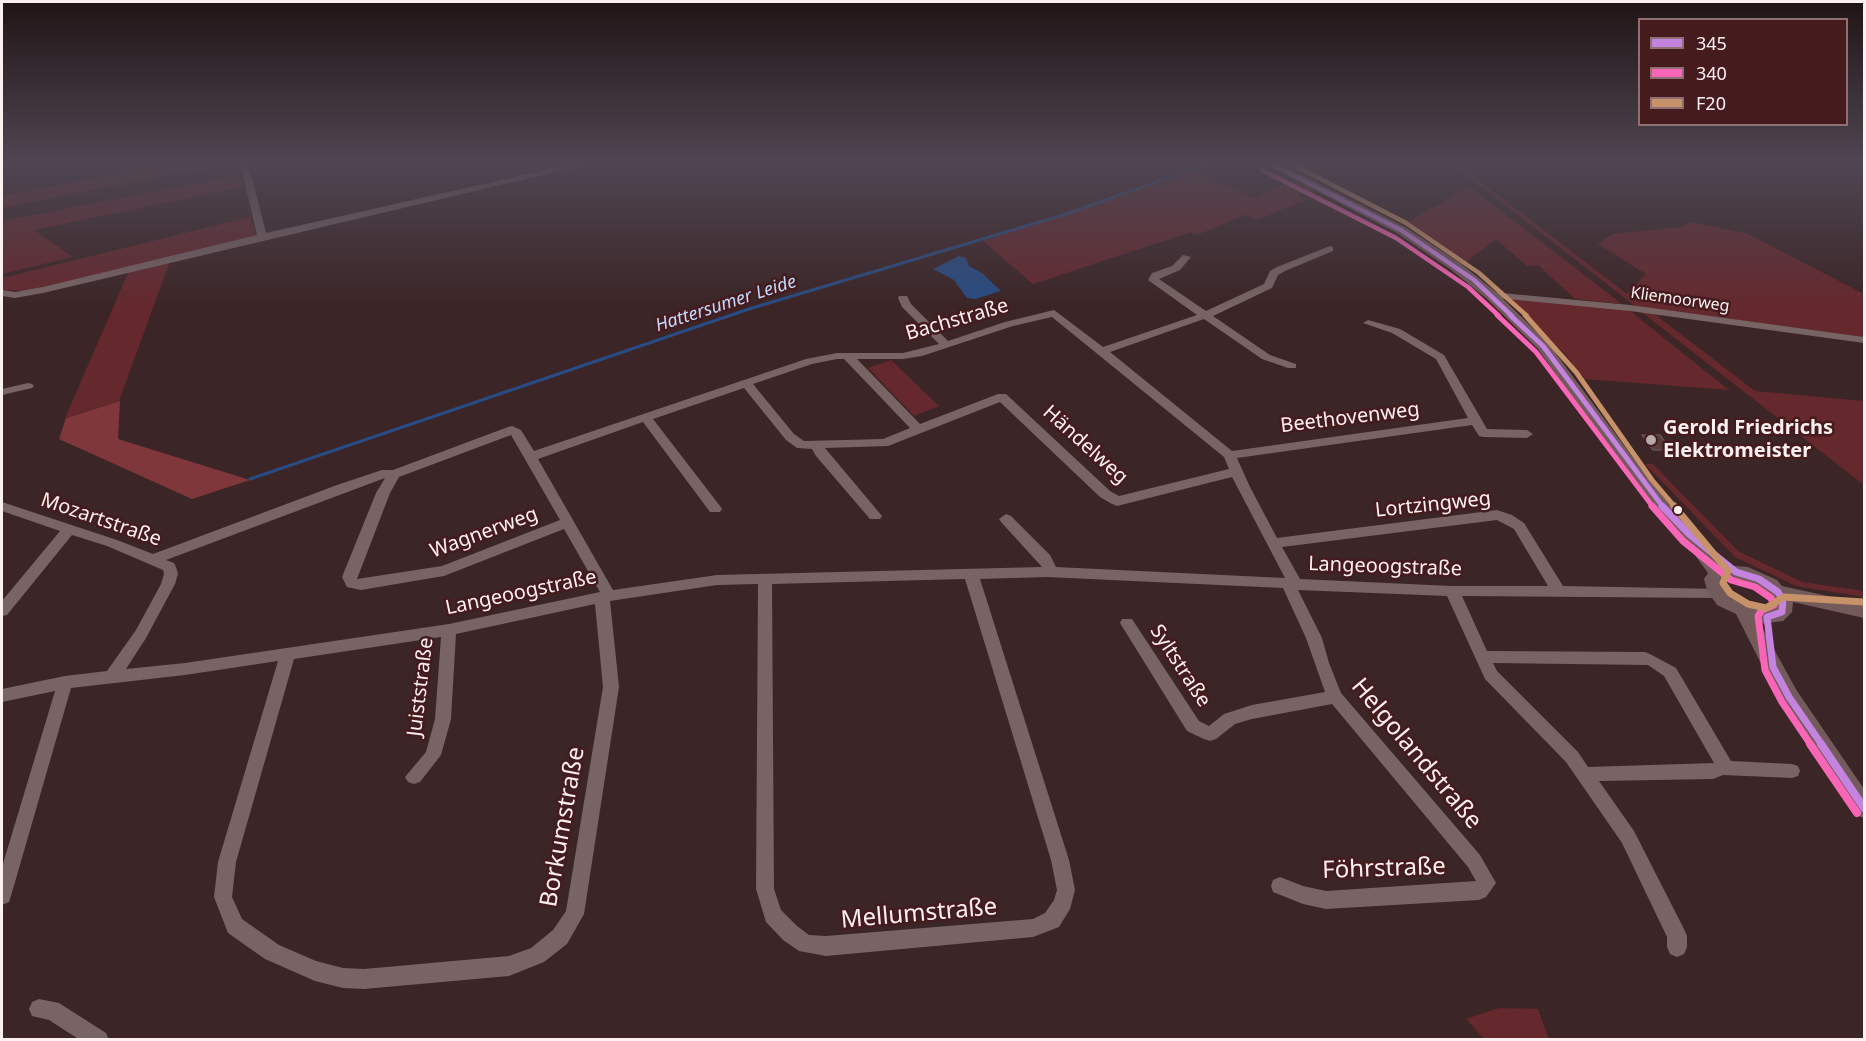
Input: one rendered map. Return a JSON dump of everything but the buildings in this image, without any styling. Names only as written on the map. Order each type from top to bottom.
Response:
[{"type":"main road","points":[[1365,211],[1401,230],[1455,266],[1491,295],[1543,346],[1645,486],[1689,534],[1724,580],[1770,656],[1789,697],[1864,808]]},
{"type":"main road","points":[[1724,580],[1759,579],[1776,605],[1770,656]]},
{"type":"main road","points":[[1745,613],[1776,605],[1864,611]]},
{"type":"street","points":[[256,211],[262,237]]},
{"type":"street","points":[[2,292],[15,295],[36,292],[379,211]]},
{"type":"street","points":[[1103,351],[1203,316],[1262,290],[1268,286],[1274,273],[1330,249]]},
{"type":"street","points":[[1186,257],[1176,268],[1156,275],[1153,280],[1266,357],[1292,366]]},
{"type":"street","name":"Kliemoorweg","points":[[1491,295],[1629,308],[1864,340]]},
{"type":"street","points":[[903,298],[906,305],[946,345]]},
{"type":"street","name":"Bachstraße","points":[[530,457],[810,361],[847,356],[903,356],[1054,313],[1229,455],[1292,585]]},
{"type":"street","points":[[1368,322],[1396,331],[1440,357],[1483,433],[1527,434]]},
{"type":"street","points":[[847,356],[918,429]]},
{"type":"street","name":"Händelweg","points":[[746,383],[796,442],[817,445],[884,443],[1002,397],[1105,494],[1117,501],[1236,471]]},
{"type":"street","points":[[2,392],[28,386]]},
{"type":"street","points":[[645,417],[715,509]]},
{"type":"street","name":"Beethovenweg","points":[[1229,455],[1476,421]]},
{"type":"street","points":[[155,559],[342,488],[382,474],[394,474],[512,430],[517,433],[569,522],[605,596]]},
{"type":"street","points":[[817,445],[820,453],[875,516]]},
{"type":"street","name":"Wagnerweg","points":[[394,474],[383,493],[350,577],[352,583],[361,585],[444,571],[569,522]]},
{"type":"street","name":"Mozartstraße","points":[[2,506],[155,559],[169,567],[171,574],[168,584],[141,633],[112,677]]},
{"type":"street","name":"Lortzingweg","points":[[1273,543],[1497,515],[1519,526],[1558,591]]},
{"type":"street","points":[[1006,519],[1045,559],[1053,573]]},
{"type":"street","points":[[2,611],[69,529]]},
{"type":"street","name":"Langeoogstraße","points":[[2,695],[66,682],[185,669],[449,630],[605,596],[685,582],[1053,573],[1452,591],[1558,591],[1724,580]]},
{"type":"street","name":"Mellumstraße","points":[[765,579],[765,889],[772,915],[790,933],[806,944],[826,946],[1034,928],[1052,920],[1063,903],[1066,890],[1060,860],[971,574]]},
{"type":"street","name":"Helgolandstraße","points":[[1292,585],[1335,697],[1474,861],[1487,883]]},
{"type":"street","points":[[1452,591],[1491,675],[1572,757],[1628,837],[1677,936],[1677,947]]},
{"type":"street","name":"Borkumstraße","points":[[288,653],[227,861],[223,897],[235,926],[272,952],[315,971],[343,978],[364,979],[509,966],[537,955],[560,937],[575,914],[611,687],[605,596]]},
{"type":"street","name":"Syltstraße","points":[[1127,623],[1193,726],[1210,734],[1230,719],[1252,712],[1335,697]]},
{"type":"street","name":"Juiststraße","points":[[414,777],[433,755],[443,718],[449,630]]},
{"type":"street","points":[[1482,657],[1645,658],[1661,664],[1670,672],[1723,761],[1721,768]]},
{"type":"street","points":[[2,896],[66,682]]},
{"type":"street","points":[[1584,774],[1713,772],[1721,768],[1792,771]]},
{"type":"street","name":"Föhrstraße","points":[[1280,886],[1303,895],[1326,900],[1479,891],[1487,883]]},
{"type":"street","points":[[39,1009],[52,1010],[99,1040]]},
{"type":"shaded area","points":[[56,211],[128,211],[34,230],[73,257],[2,274],[2,221]]},
{"type":"shaded area","points":[[1077,211],[1280,211],[1257,220],[1245,215],[1197,235],[1191,232],[1033,284],[983,241]]},
{"type":"shaded area","points":[[1377,211],[1388,211],[1409,221],[1428,211],[1501,211],[1622,304],[1575,299],[1538,265],[1527,266],[1496,239],[1465,263],[1404,224]]},
{"type":"shaded area","points":[[1512,211],[1518,211],[1627,294],[1646,274],[1598,244],[1612,234],[1681,227],[1691,222],[1748,234],[1864,294],[1864,337],[1635,306]]},
{"type":"shaded area","points":[[250,217],[256,235],[55,286],[31,291],[2,290],[2,278]]},
{"type":"shaded area","points":[[170,261],[119,401],[65,418],[129,271]]},
{"type":"shaded area","points":[[1508,298],[1629,310],[1729,390],[1585,379],[1566,355]]},
{"type":"shaded area","points":[[1640,311],[1652,312],[1755,391],[1864,401],[1864,485]]},
{"type":"shaded area","points":[[891,360],[939,406],[914,416],[868,368]]},
{"type":"shaded area","points":[[120,401],[118,439],[250,480],[192,499],[59,439],[66,418]]},
{"type":"shaded area","points":[[1645,464],[1653,464],[1738,551],[1802,582],[1864,591],[1864,597],[1796,586],[1735,557]]},
{"type":"shaded area","points":[[1499,1008],[1538,1009],[1549,1039],[1484,1039],[1466,1019]]},
{"type":"water","points":[[959,256],[966,258],[969,266],[982,273],[1001,291],[975,299],[967,298],[954,280],[933,269]]},
{"type":"waterway","name":"Hattersumer Leide","points":[[250,479],[749,309],[1076,211]]},
{"type":"transit line","name":"340","points":[[1342,211],[1396,238],[1468,287],[1536,352],[1660,517],[1683,541],[1731,580],[1755,587],[1771,598],[1774,605],[1762,610],[1758,616],[1765,670],[1782,702],[1857,813]]},
{"type":"transit line","name":"345","points":[[1363,211],[1401,230],[1474,280],[1543,346],[1666,511],[1689,534],[1736,572],[1759,579],[1778,592],[1783,600],[1782,612],[1767,617],[1773,667],[1789,697],[1864,808]]},
{"type":"transit line","name":"F20","points":[[1382,211],[1406,223],[1479,273],[1520,309],[1576,372],[1652,480],[1728,571],[1723,583],[1730,593],[1748,604],[1766,608],[1784,597],[1864,602]]},
{"type":"place","name":"Gerold Friedrichs Elektromeister","points":[[1651,440]]}]
